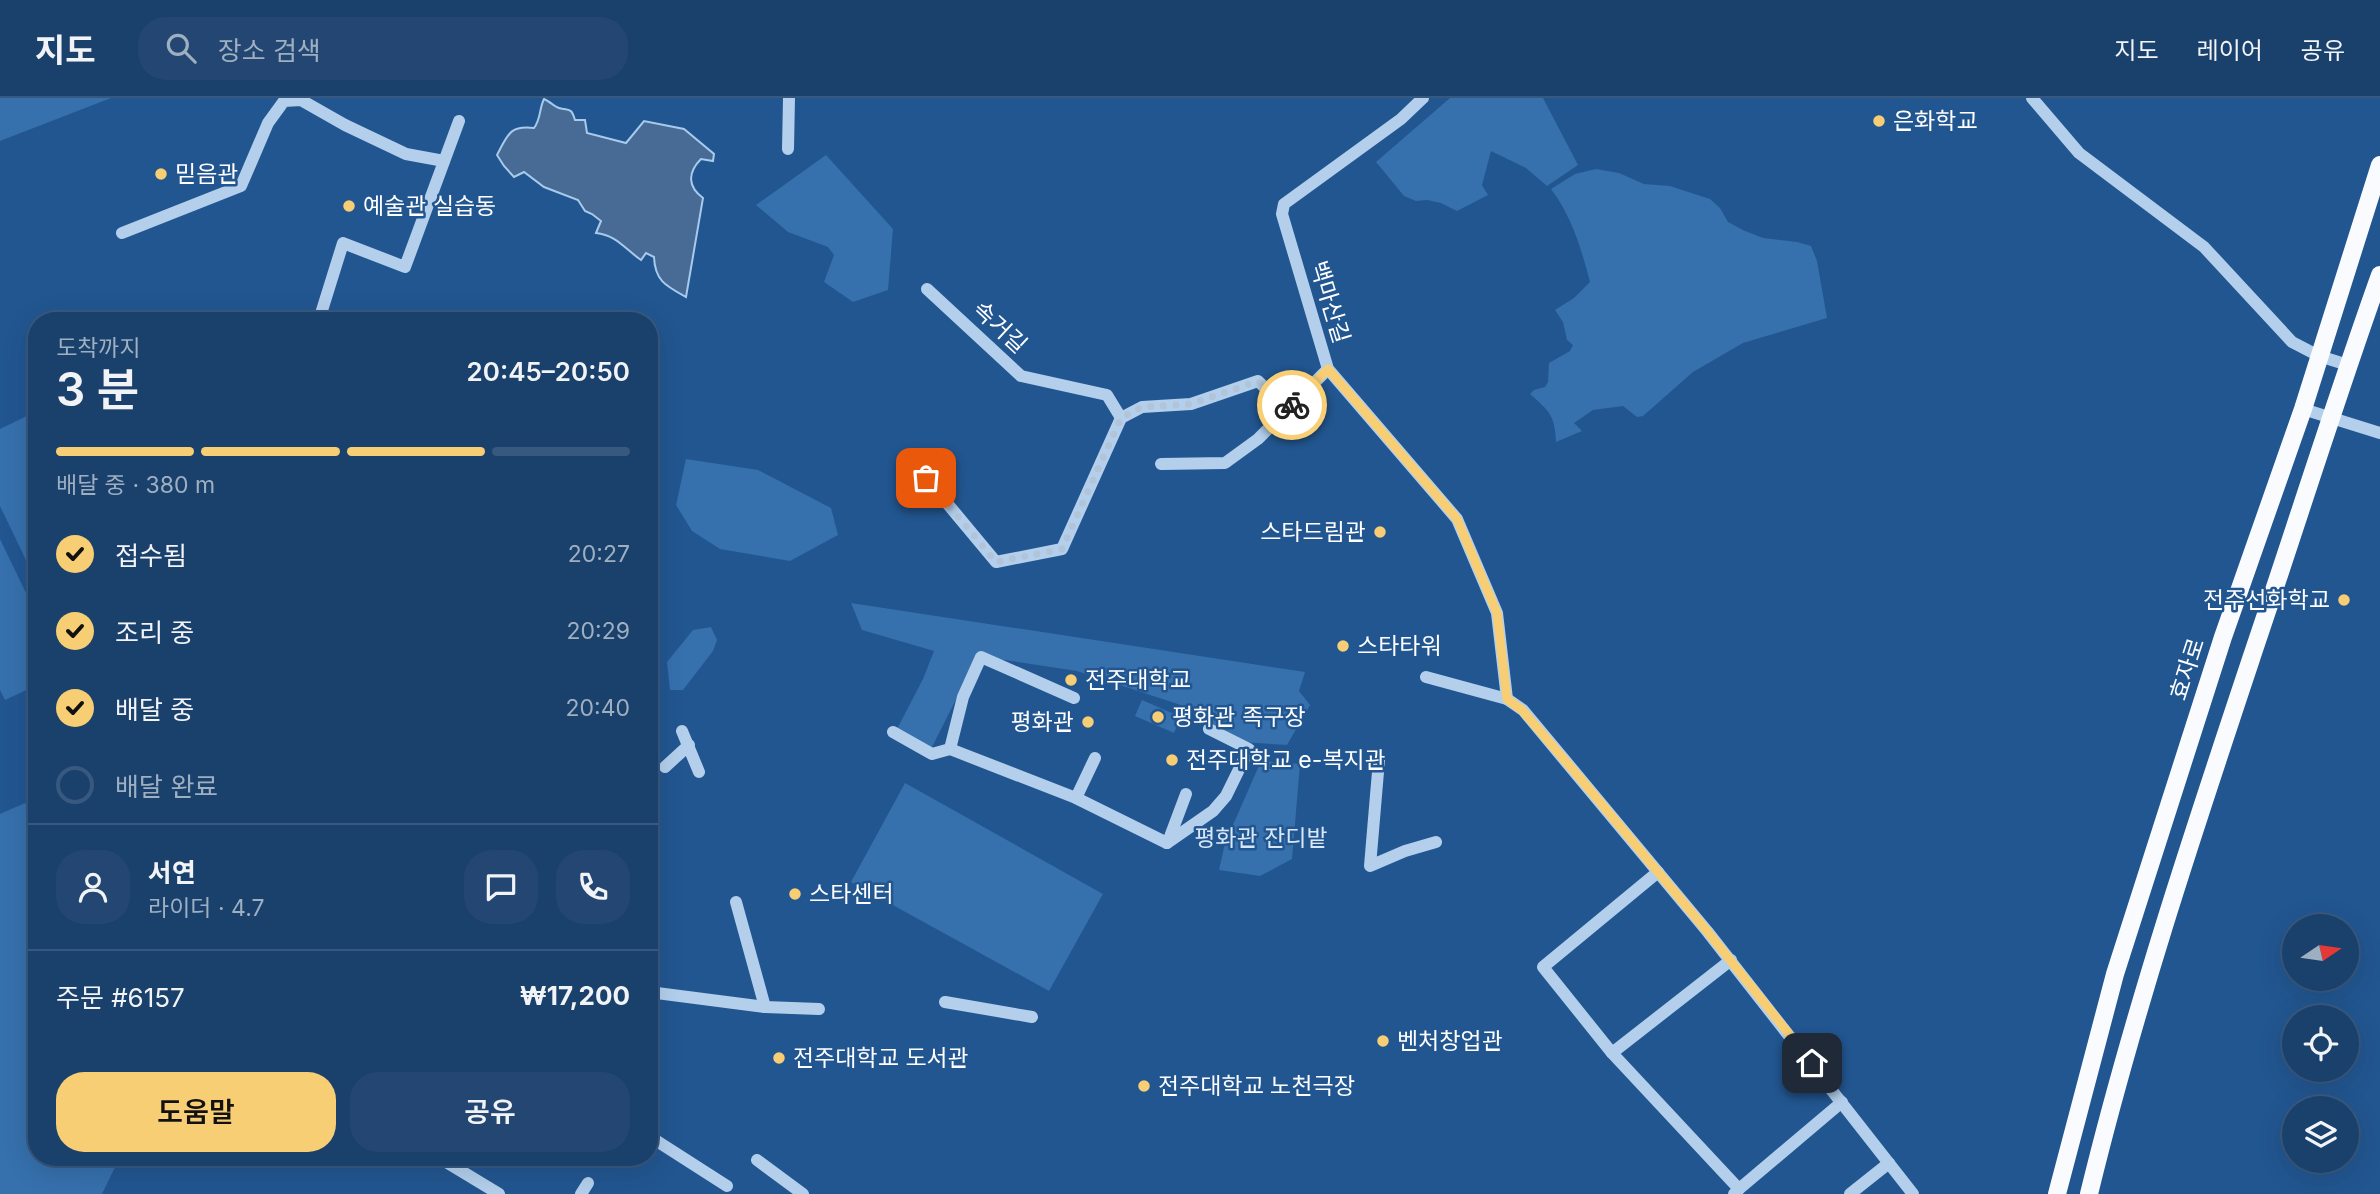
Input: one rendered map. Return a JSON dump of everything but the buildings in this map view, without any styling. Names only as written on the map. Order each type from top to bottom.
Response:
[{"type":"main road","name":"효자로","points":[[2057,1194],[2115,974],[2223,637],[2303,409],[2380,166]]},
{"type":"main road","points":[[2089,1194],[2109,1113],[2202,805],[2380,275]]},
{"type":"street","points":[[788,149],[789,98]]},
{"type":"street","name":"백마산길","points":[[1423,98],[1401,119],[1284,204],[1282,214],[1328,369],[1457,519],[1497,613],[1507,699]]},
{"type":"street","points":[[2032,98],[2079,153],[2204,247],[2292,342],[2319,356],[2348,365]]},
{"type":"street","points":[[122,233],[241,186],[268,123],[284,101],[300,100],[406,154],[444,161]]},
{"type":"street","points":[[321,312],[343,243],[405,267],[458,121]]},
{"type":"street","name":"속거길","points":[[927,289],[1021,376],[1107,396],[1121,418]]},
{"type":"street","points":[[1161,464],[1225,463],[1258,439],[1328,369]]},
{"type":"street","points":[[926,478],[996,562],[1062,549],[1121,418],[1142,407],[1191,404],[1258,381],[1288,410]]},
{"type":"street","points":[[2303,409],[2380,433]]},
{"type":"street","points":[[950,749],[963,697],[981,657],[1074,698]]},
{"type":"street","points":[[1426,677],[1507,699],[1522,710],[1731,960],[1913,1194]]},
{"type":"street","points":[[1167,843],[1213,811],[1226,796],[1249,749],[1209,729]]},
{"type":"street","points":[[682,731],[699,772]]},
{"type":"street","points":[[893,732],[932,754],[950,749],[1076,798],[1167,843]]},
{"type":"street","points":[[665,767],[689,745]]},
{"type":"street","points":[[1076,798],[1095,758]]},
{"type":"street","points":[[1379,761],[1370,866],[1405,851],[1436,842]]},
{"type":"street","points":[[1167,843],[1186,794]]},
{"type":"street","points":[[1658,872],[1543,967],[1612,1053],[1737,1191],[1842,1102]]},
{"type":"street","points":[[736,902],[765,1007]]},
{"type":"street","points":[[1612,1053],[1731,960]]},
{"type":"street","points":[[658,993],[765,1007],[819,1009]]},
{"type":"street","points":[[945,1003],[1032,1017]]},
{"type":"street","points":[[658,1142],[727,1186]]},
{"type":"street","points":[[757,1160],[803,1194]]},
{"type":"street","points":[[1850,1194],[1889,1163]]},
{"type":"street","points":[[464,1166],[499,1194]]},
{"type":"green space","points":[[0,98],[111,98],[0,141]]},
{"type":"green space","points":[[1450,98],[1543,98],[1578,165],[1547,186],[1526,168],[1491,151],[1482,185],[1488,195],[1457,211],[1441,203],[1416,201],[1404,196],[1376,162]]},
{"type":"green space","points":[[826,155],[893,229],[888,290],[853,302],[824,282],[834,255],[828,247],[788,232],[756,205]]},
{"type":"green space","points":[[1596,169],[1619,173],[1644,184],[1670,186],[1710,199],[1720,208],[1728,222],[1745,231],[1763,238],[1811,246],[1817,261],[1827,318],[1743,343],[1693,372],[1643,416],[1637,417],[1623,406],[1593,410],[1574,423],[1582,431],[1556,442],[1550,414],[1530,394],[1545,387],[1548,382],[1549,363],[1570,351],[1573,345],[1567,340],[1563,322],[1555,310],[1574,298],[1590,282],[1570,222],[1551,189],[1575,174]]},
{"type":"green space","points":[[28,415],[28,564],[0,506],[0,429]]},
{"type":"green space","points":[[686,459],[758,470],[831,508],[838,535],[790,561],[720,549],[692,531],[676,505]]},
{"type":"green space","points":[[0,539],[28,597],[28,689],[5,700],[0,690]]},
{"type":"green space","points":[[851,603],[1305,672],[1299,691],[1310,705],[1287,745],[1241,742],[1194,717],[1193,709],[1077,671],[978,656],[931,749],[897,729],[934,651],[862,630]]},
{"type":"green space","points":[[711,627],[717,640],[713,651],[683,690],[670,690],[667,662],[693,630]]},
{"type":"green space","name":"평화관 족구장","points":[[1142,700],[1181,717],[1174,733],[1135,716]]},
{"type":"green space","name":"평화관 잔디밭","points":[[1261,761],[1300,764],[1292,859],[1260,876],[1219,870],[1225,843]]},
{"type":"green space","points":[[905,783],[1103,894],[1049,991],[851,882]]},
{"type":"green space","points":[[25,803],[28,809],[28,1166],[116,1166],[102,1194],[0,1194],[0,814]]},
{"type":"shaded area","points":[[544,99],[557,107],[570,110],[575,120],[585,120],[587,133],[626,143],[644,121],[684,129],[714,154],[713,161],[701,159],[693,169],[692,185],[703,198],[686,297],[659,277],[654,257],[646,253],[641,260],[615,240],[596,233],[601,221],[585,211],[578,200],[544,187],[524,172],[514,177],[504,166],[497,155],[504,141],[515,130],[534,128]]},
{"type":"way so far","points":[[926,478],[996,562],[1062,549],[1121,418],[1142,407],[1191,404],[1258,381],[1288,410],[1292,405]]},
{"type":"place","name":"은화학교","points":[[1879,121]]},
{"type":"place","name":"믿음관","points":[[161,174]]},
{"type":"place","name":"예술관 실습동","points":[[349,206]]},
{"type":"place","name":"스타드림관","points":[[1380,532]]},
{"type":"place","name":"전주선화학교","points":[[2344,600]]},
{"type":"place","name":"스타타워","points":[[1343,646]]},
{"type":"place","name":"전주대학교","points":[[1071,680]]},
{"type":"place","name":"평화관 족구장","points":[[1158,717]]},
{"type":"place","name":"평화관","points":[[1088,722]]},
{"type":"place","name":"전주대학교 e-복지관","points":[[1172,760]]},
{"type":"place","name":"스타센터","points":[[795,894]]},
{"type":"place","name":"벤처창업관","points":[[1383,1041]]},
{"type":"place","name":"전주대학교 도서관","points":[[779,1058]]},
{"type":"place","name":"전주대학교 노천극장","points":[[1144,1086]]},
{"type":"route","points":[[1292,405],[1328,369],[1457,519],[1497,613],[1507,699],[1522,710],[1579,777],[1812,1063]]}]
